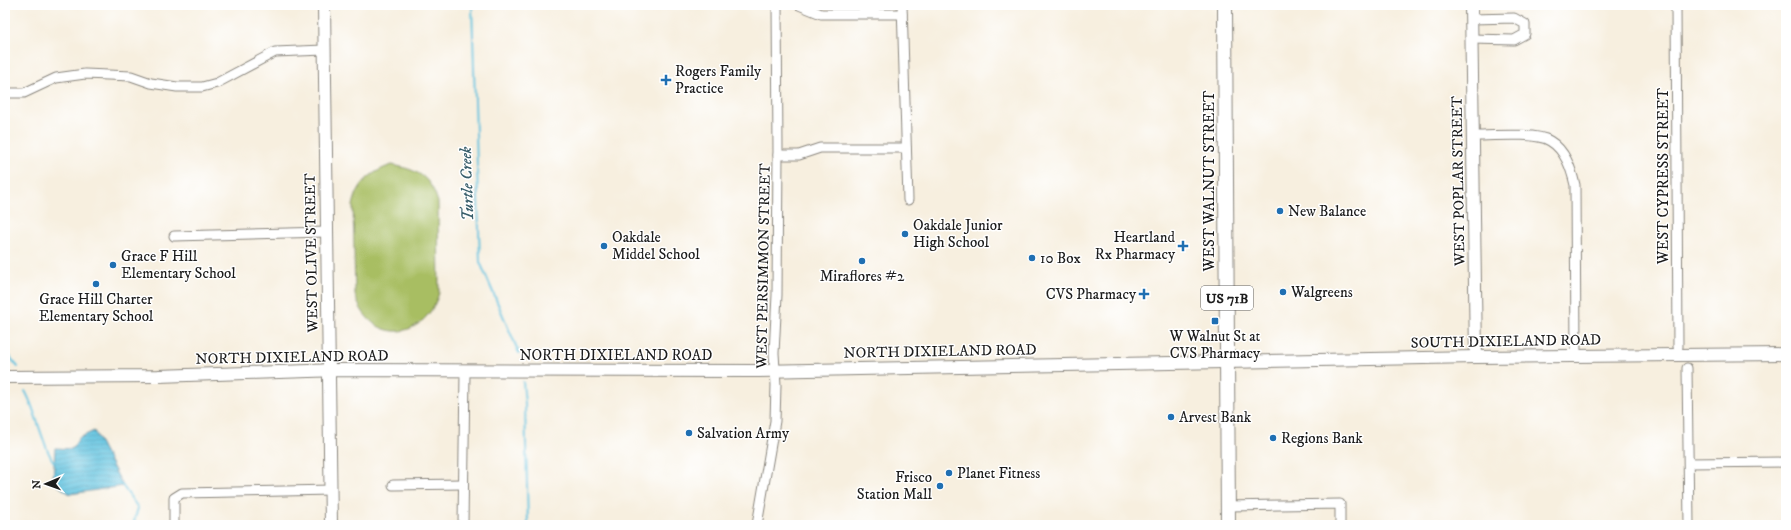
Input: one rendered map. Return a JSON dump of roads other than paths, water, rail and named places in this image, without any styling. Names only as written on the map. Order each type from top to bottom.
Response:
[{"type":"main road","name":"WEST OLIVE STREET","points":[[324,5],[331,525]]},
{"type":"main road","name":"WEST WALNUT STREET","points":[[1225,5],[1228,525]]},
{"type":"main road","name":"WEST POPLAR STREET","points":[[1472,5],[1476,357]]},
{"type":"main road","name":"SOUTH DIXIELAND ROAD","points":[[1227,363],[1576,355],[1786,354]]},
{"type":"main road","name":"NORTH DIXIELAND ROAD","points":[[5,377],[158,376],[329,370],[465,372],[776,371],[1227,363]]},
{"type":"street","name":"WEST PERSIMMON STREET","points":[[757,525],[775,421],[776,371],[774,353],[777,295],[778,155],[777,5]]},
{"type":"street","points":[[799,5],[821,14],[902,9],[904,116],[908,200]]},
{"type":"street","name":"WEST CYPRESS STREET","points":[[1676,5],[1678,347]]},
{"type":"street","points":[[1472,19],[1514,18],[1525,24],[1526,29],[1525,34],[1514,40],[1472,40]]},
{"type":"street","points":[[5,93],[24,93],[56,78],[86,74],[131,76],[151,84],[177,87],[202,87],[217,83],[275,52],[324,50]]},
{"type":"street","points":[[1473,136],[1530,136],[1549,140],[1567,159],[1575,185],[1576,355]]},
{"type":"street","points":[[778,155],[799,155],[820,148],[906,148]]},
{"type":"street","points":[[174,236],[327,232]]},
{"type":"street","points":[[1687,368],[1690,525]]},
{"type":"street","points":[[463,525],[465,372]]},
{"type":"street","points":[[1689,463],[1786,462]]},
{"type":"street","points":[[393,486],[463,484]]},
{"type":"street","points":[[174,525],[174,498],[182,493],[331,490]]},
{"type":"street","points":[[1228,506],[1340,504],[1340,525]]},
{"type":"water","points":[[94,431],[123,486],[70,494],[53,482],[55,448],[72,449],[79,438]]},
{"type":"waterway","name":"Turtle Creek","points":[[472,5],[480,262],[519,353]]},
{"type":"waterway","points":[[5,351],[18,367]]},
{"type":"waterway","name":"Turtle Creek","points":[[523,382],[525,404],[528,525]]},
{"type":"waterway","points":[[25,391],[33,408],[46,448],[54,462]]},
{"type":"waterway","points":[[122,485],[138,508],[133,525]]},
{"type":"place","name":"Rogers Family Practice","points":[[666,80]]},
{"type":"place","name":"New Balance","points":[[1280,211]]},
{"type":"place","name":"Oakdale Junior High School","points":[[905,234]]},
{"type":"place","name":"Oakdale Middel School","points":[[604,246]]},
{"type":"place","name":"Heartland Rx Pharmacy","points":[[1183,246]]},
{"type":"place","name":"10 Box","points":[[1032,258]]},
{"type":"place","name":"Miraflores #2","points":[[862,261]]},
{"type":"place","name":"Grace F Hill Elementary School","points":[[113,265]]},
{"type":"place","name":"Grace Hill Charter Elementary School","points":[[96,284]]},
{"type":"place","name":"Walgreens","points":[[1283,292]]},
{"type":"place","name":"CVS Pharmacy","points":[[1144,294]]},
{"type":"place","name":"W Walnut St at CVS Pharmacy","points":[[1215,321]]},
{"type":"place","name":"Arvest Bank","points":[[1171,417]]},
{"type":"place","name":"Salvation Army","points":[[689,433]]},
{"type":"place","name":"Regions Bank","points":[[1273,438]]},
{"type":"place","name":"Planet Fitness","points":[[949,473]]},
{"type":"place","name":"Frisco Station Mall","points":[[940,486]]}]
